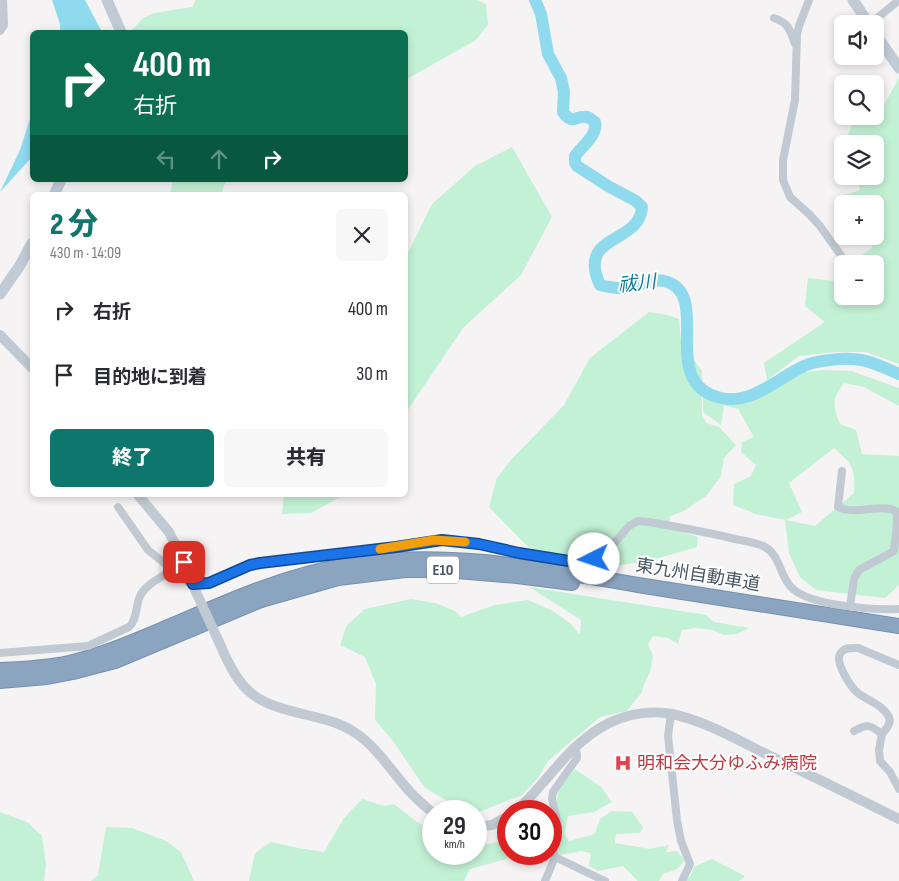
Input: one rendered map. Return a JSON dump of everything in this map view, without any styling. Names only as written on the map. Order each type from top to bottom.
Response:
[{"type":"highway","name":"東九州自動車道","points":[[0,670],[53,666],[113,650],[259,589],[321,571],[350,565],[412,559],[447,559],[536,568],[899,626]]},
{"type":"highway","name":"東九州自動車道","points":[[0,681],[47,677],[114,661],[226,613],[296,589],[338,578],[405,570],[445,570],[517,576],[899,635]]},
{"type":"main road","points":[[107,0],[120,30]]},
{"type":"main road","points":[[853,0],[864,15]]},
{"type":"main road","points":[[884,44],[897,61]]},
{"type":"main road","points":[[0,294],[30,248]]},
{"type":"street","points":[[0,31],[4,25],[3,0]]},
{"type":"street","points":[[809,0],[799,26],[796,100],[783,160],[783,180],[790,197],[820,226],[832,240],[841,255]]},
{"type":"street","points":[[881,15],[899,0]]},
{"type":"street","points":[[774,18],[781,20],[789,26],[797,50]]},
{"type":"street","points":[[0,334],[30,366]]},
{"type":"street","points":[[842,471],[838,507],[843,510],[860,511],[890,508],[896,511],[898,517],[894,551],[859,570],[854,579],[850,606]]},
{"type":"street","points":[[140,497],[169,532],[219,642],[237,678],[249,692],[275,708],[329,720],[349,728],[372,746],[414,797],[422,804]]},
{"type":"street","points":[[118,507],[145,547],[194,588]]},
{"type":"street","points":[[194,588],[250,565],[260,563],[442,540],[479,544],[558,560],[586,561],[605,554],[629,526],[638,521],[722,536],[765,547],[777,560],[785,580],[792,588],[801,595],[815,600],[871,609],[899,609]]},
{"type":"street","points":[[0,653],[88,646],[129,628],[134,623],[140,596],[148,585],[173,570]]},
{"type":"street","points":[[899,665],[858,648],[843,650],[839,655],[839,664],[854,689],[877,704],[889,717],[888,726],[882,734],[879,750],[880,761],[890,772],[899,789]]},
{"type":"street","points":[[526,800],[574,747],[599,729],[618,719],[645,713],[671,714],[717,729],[899,819]]},
{"type":"street","points":[[671,714],[669,742],[677,820],[681,841],[690,864],[682,881]]},
{"type":"street","points":[[854,731],[871,726],[882,734]]},
{"type":"street","points":[[552,800],[553,792],[577,758],[574,747]]},
{"type":"street","points":[[562,860],[605,881]]},
{"type":"street","points":[[545,881],[552,865]]},
{"type":"green space","points":[[196,0],[477,0],[486,4],[488,25],[476,40],[408,78],[408,30],[132,30],[143,18],[154,13],[192,7]]},
{"type":"green space","points":[[899,78],[899,364],[866,352],[835,352],[799,356],[767,380],[764,363],[825,322],[805,306],[808,278],[834,281],[834,305],[884,305],[884,255],[861,255],[872,248],[873,245],[884,245],[884,195],[845,195],[860,190],[859,185],[884,185],[884,135],[848,135],[852,125],[884,125],[884,105]]},
{"type":"green space","points":[[512,147],[552,217],[521,275],[463,328],[408,410],[408,253],[432,204],[475,166]]},
{"type":"green space","points":[[173,182],[225,182],[222,192],[171,192]]},
{"type":"green space","points":[[649,312],[679,319],[681,342],[702,371],[702,415],[706,423],[719,427],[736,445],[724,458],[721,476],[706,496],[684,511],[670,516],[669,528],[698,537],[697,547],[652,560],[598,569],[528,547],[489,507],[497,478],[510,461],[564,405],[590,358]]},
{"type":"green space","points":[[825,370],[851,371],[899,388],[899,406],[864,387],[844,383],[834,403],[840,424],[856,430],[862,454],[899,456],[899,585],[885,598],[816,590],[800,577],[789,553],[785,520],[756,514],[733,505],[734,484],[751,476],[756,465],[741,452],[742,442],[754,437],[738,409],[724,405],[721,425],[703,412],[703,384],[732,402],[770,392],[785,380],[804,372]],"holes":[[[834,448],[852,468],[854,493],[815,526],[786,520],[802,512],[789,483]]]},
{"type":"green space","points":[[284,497],[340,497],[311,513],[282,514]]},
{"type":"green space","points":[[529,587],[706,615],[714,622],[749,628],[737,634],[724,635],[713,630],[696,628],[682,630],[678,644],[668,638],[653,636],[648,644],[653,656],[650,672],[642,692],[627,711],[600,717],[548,761],[538,778],[522,795],[509,800],[497,800],[497,805],[487,809],[487,800],[446,800],[425,788],[393,741],[375,720],[376,684],[365,657],[340,645],[347,625],[365,609],[411,599],[435,603],[455,611],[461,617],[495,605],[528,600],[553,611],[571,624],[580,635],[581,620]]},
{"type":"green space","points":[[575,769],[601,787],[612,802],[594,812],[568,816],[564,834],[569,841],[595,834],[600,819],[612,811],[632,812],[643,827],[640,833],[616,834],[615,843],[650,849],[669,845],[666,852],[677,851],[684,860],[681,866],[664,873],[659,881],[638,881],[623,866],[598,871],[589,866],[591,853],[581,851],[562,855],[562,800],[557,800],[561,787]]},
{"type":"green space","points":[[362,799],[384,806],[394,804],[422,825],[422,865],[485,865],[470,869],[464,881],[249,881],[255,853],[271,842],[324,852],[344,818]]},
{"type":"green space","points":[[0,812],[27,822],[42,836],[46,864],[44,881],[0,881]]},
{"type":"green space","points":[[106,827],[132,828],[166,841],[181,852],[194,881],[91,881],[98,875]]},
{"type":"green space","points":[[497,842],[497,862],[487,864],[487,844]]},
{"type":"green space","points":[[712,859],[745,876],[739,881],[685,881],[691,875],[694,867]]},
{"type":"water","points":[[52,0],[85,0],[101,30],[60,30],[60,24]]},
{"type":"water","points":[[30,119],[30,159],[0,192],[20,150]]},
{"type":"waterway","name":"祓川","points":[[535,0],[541,14],[548,54],[561,78],[564,92],[563,112],[572,119],[587,117],[595,122],[592,136],[575,156],[575,163],[608,186],[636,201],[642,207],[639,219],[631,228],[602,247],[596,256],[595,268],[600,285],[626,288],[659,280],[678,289],[685,302],[687,358],[691,375],[702,389],[721,398],[743,398],[764,389],[804,366],[823,361],[841,359],[866,361],[899,374]]},
{"type":"slow traffic","points":[[380,549],[434,540],[465,542]]},
{"type":"place","name":"明和会大分ゆふみ病院","points":[[623,763]]},
{"type":"route","points":[[184,562],[193,584],[203,584],[250,565],[286,559],[396,547],[434,540],[452,540],[479,544],[575,562],[594,559]]}]
